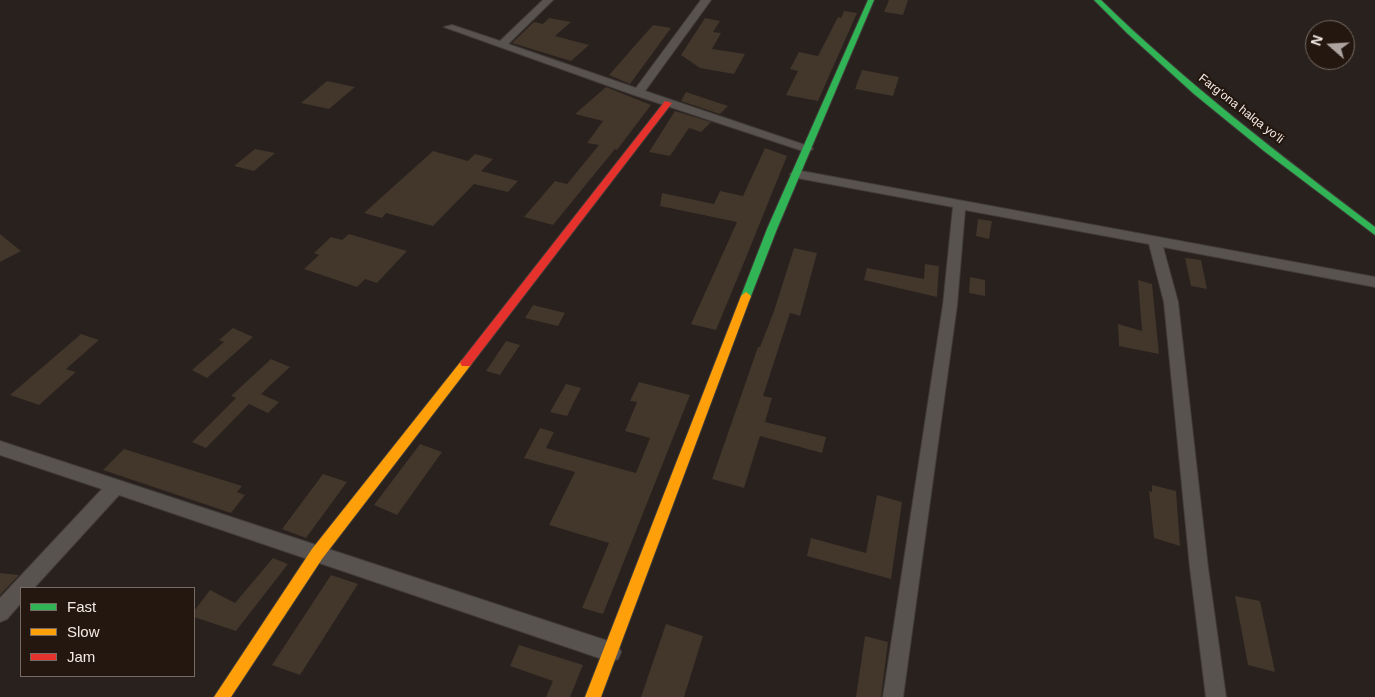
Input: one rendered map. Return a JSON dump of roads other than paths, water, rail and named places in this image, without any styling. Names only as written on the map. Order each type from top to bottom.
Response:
[{"type":"main road","points":[[593,697],[772,229],[871,0]]},
{"type":"main road","name":"Farg‘ona halqa yo‘li","points":[[1097,0],[1126,31],[1176,76],[1375,232]]},
{"type":"main road","name":"Farg‘ona halqa yo‘li","points":[[1112,0],[1141,31],[1182,67],[1251,121]]},
{"type":"main road","points":[[222,697],[317,554],[668,104]]},
{"type":"street","points":[[502,45],[548,0]]},
{"type":"street","points":[[638,93],[706,0]]},
{"type":"street","points":[[449,26],[668,104],[807,149]]},
{"type":"street","points":[[796,174],[1375,282]]},
{"type":"street","points":[[893,697],[950,305],[959,205]]},
{"type":"street","points":[[1155,241],[1171,302],[1199,568],[1216,697]]},
{"type":"street","points":[[0,448],[611,652]]},
{"type":"street","points":[[24,587],[116,486]]},
{"type":"street","points":[[0,612],[20,591]]}]
